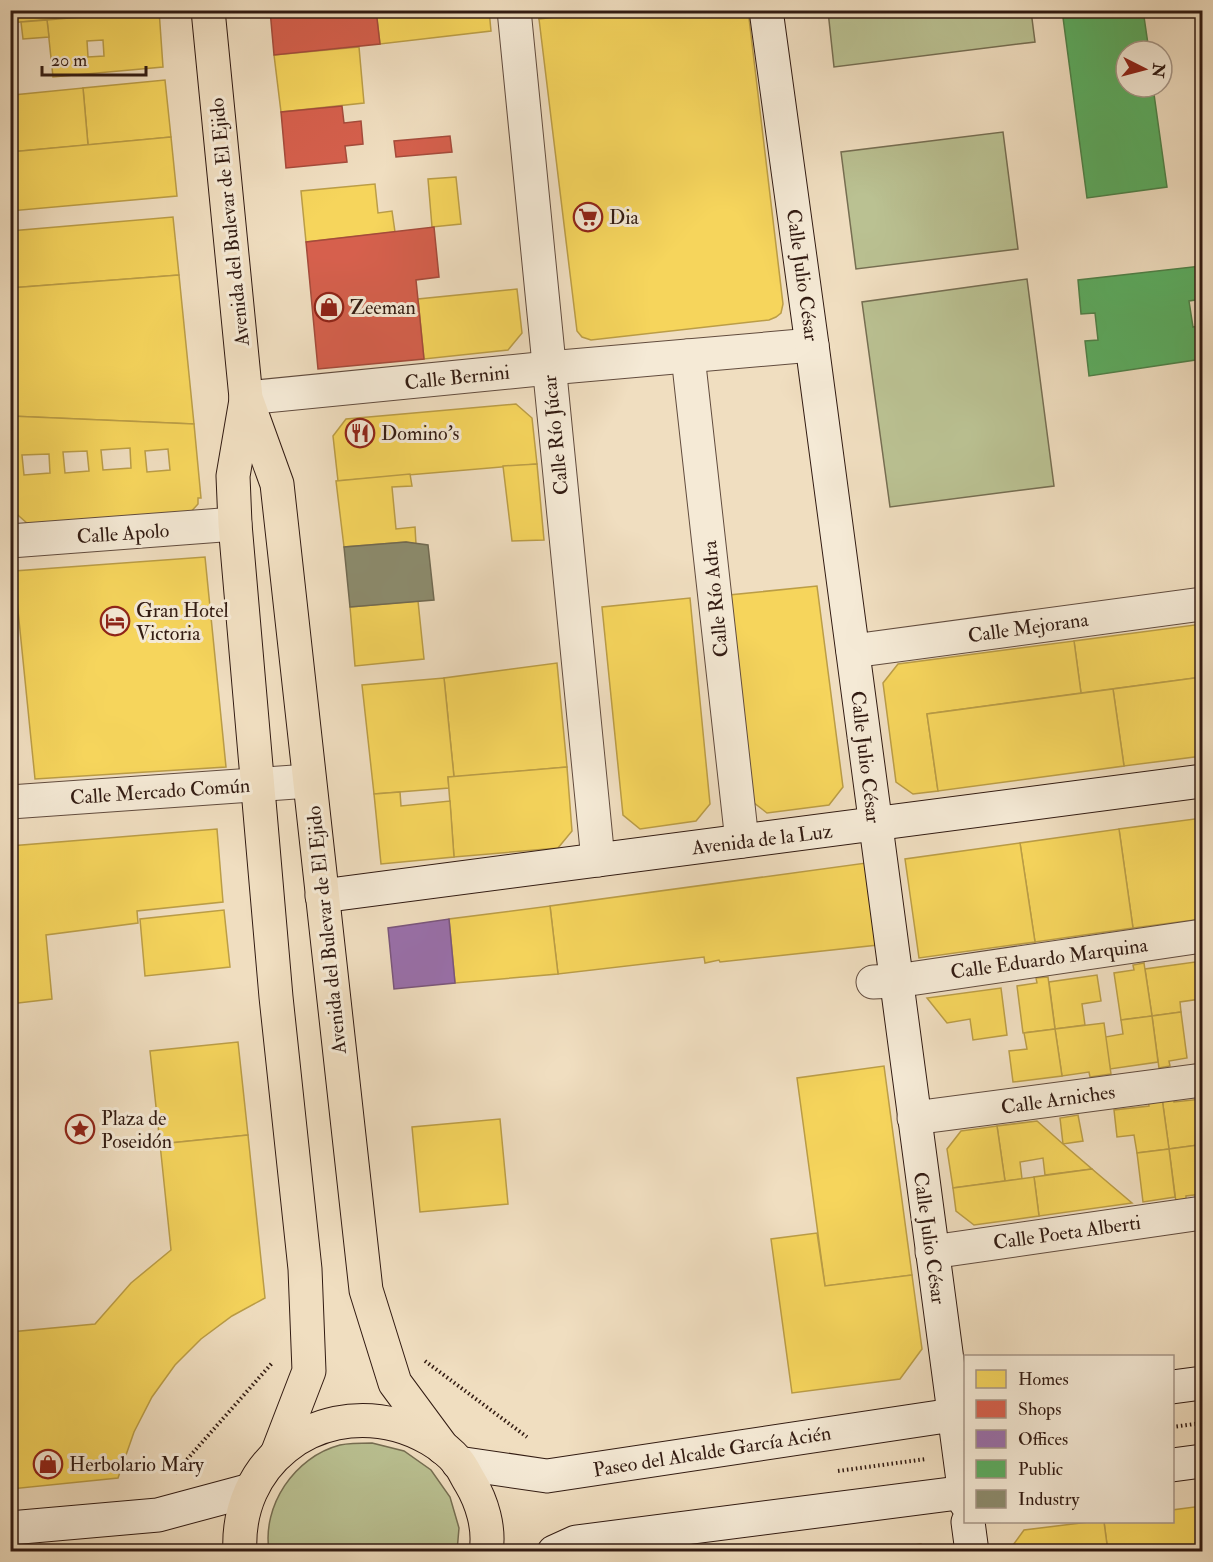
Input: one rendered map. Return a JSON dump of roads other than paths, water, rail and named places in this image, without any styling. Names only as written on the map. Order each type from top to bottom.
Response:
[{"type":"main road","name":"Avenida del Bulevar de El Ejido","points":[[208,10],[246,398],[277,484],[366,1290],[395,1383],[451,1455],[480,1499],[488,1539],[486,1551]]},
{"type":"main road","name":"Avenida del Bulevar de El Ejido","points":[[246,398],[233,476],[235,524],[276,997],[305,1269],[309,1371],[277,1454]]},
{"type":"main road","points":[[240,1551],[239,1531],[251,1490],[262,1470],[277,1454],[306,1432],[340,1421],[377,1420],[412,1429],[451,1455]]},
{"type":"street","name":"Calle Río Júcar","points":[[514,10],[598,860]]},
{"type":"street","name":"Calle Julio César","points":[[766,10],[853,651],[874,824],[884,981],[914,1118],[932,1252],[960,1413],[964,1472]]},
{"type":"street","name":"Calle Bernini","points":[[246,398],[812,345]]},
{"type":"street","name":"Calle Río Adra","points":[[688,356],[742,842]]},
{"type":"street","name":"Calle Apolo","points":[[10,541],[235,524]]},
{"type":"street","name":"Calle Mejorana","points":[[853,651],[1203,604]]},
{"type":"street","name":"Calle Mercado Común","points":[[10,802],[309,781]]},
{"type":"street","name":"Avenida de la Luz","points":[[322,896],[1203,781]]},
{"type":"street","name":"Calle Eduardo Marquina","points":[[884,981],[1203,936]]},
{"type":"street","name":"Calle Arniches","points":[[914,1118],[1203,1080]]},
{"type":"street","name":"Calle Poeta Alberti","points":[[932,1252],[1203,1213]]},
{"type":"street","points":[[1174,1387],[1203,1383]]},
{"type":"street","name":"Paseo del Alcalde García Acién","points":[[451,1455],[547,1476],[960,1413]]},
{"type":"street","points":[[1174,1465],[1203,1461]]},
{"type":"street","points":[[10,1528],[158,1515],[251,1490]]},
{"type":"street","points":[[554,1551],[576,1542],[964,1502]]},
{"type":"street","name":"Calle Julio César","points":[[969,1523],[972,1551]]},
{"type":"place","name":"Dia","points":[[588,217]]},
{"type":"place","name":"Zeeman","points":[[329,307]]},
{"type":"place","name":"Domino's","points":[[360,433]]},
{"type":"place","name":"Gran Hotel Victoria","points":[[115,621]]},
{"type":"place","name":"Plaza de Poseidón","points":[[80,1129]]},
{"type":"place","name":"Herbolario Mary","points":[[48,1464]]}]
